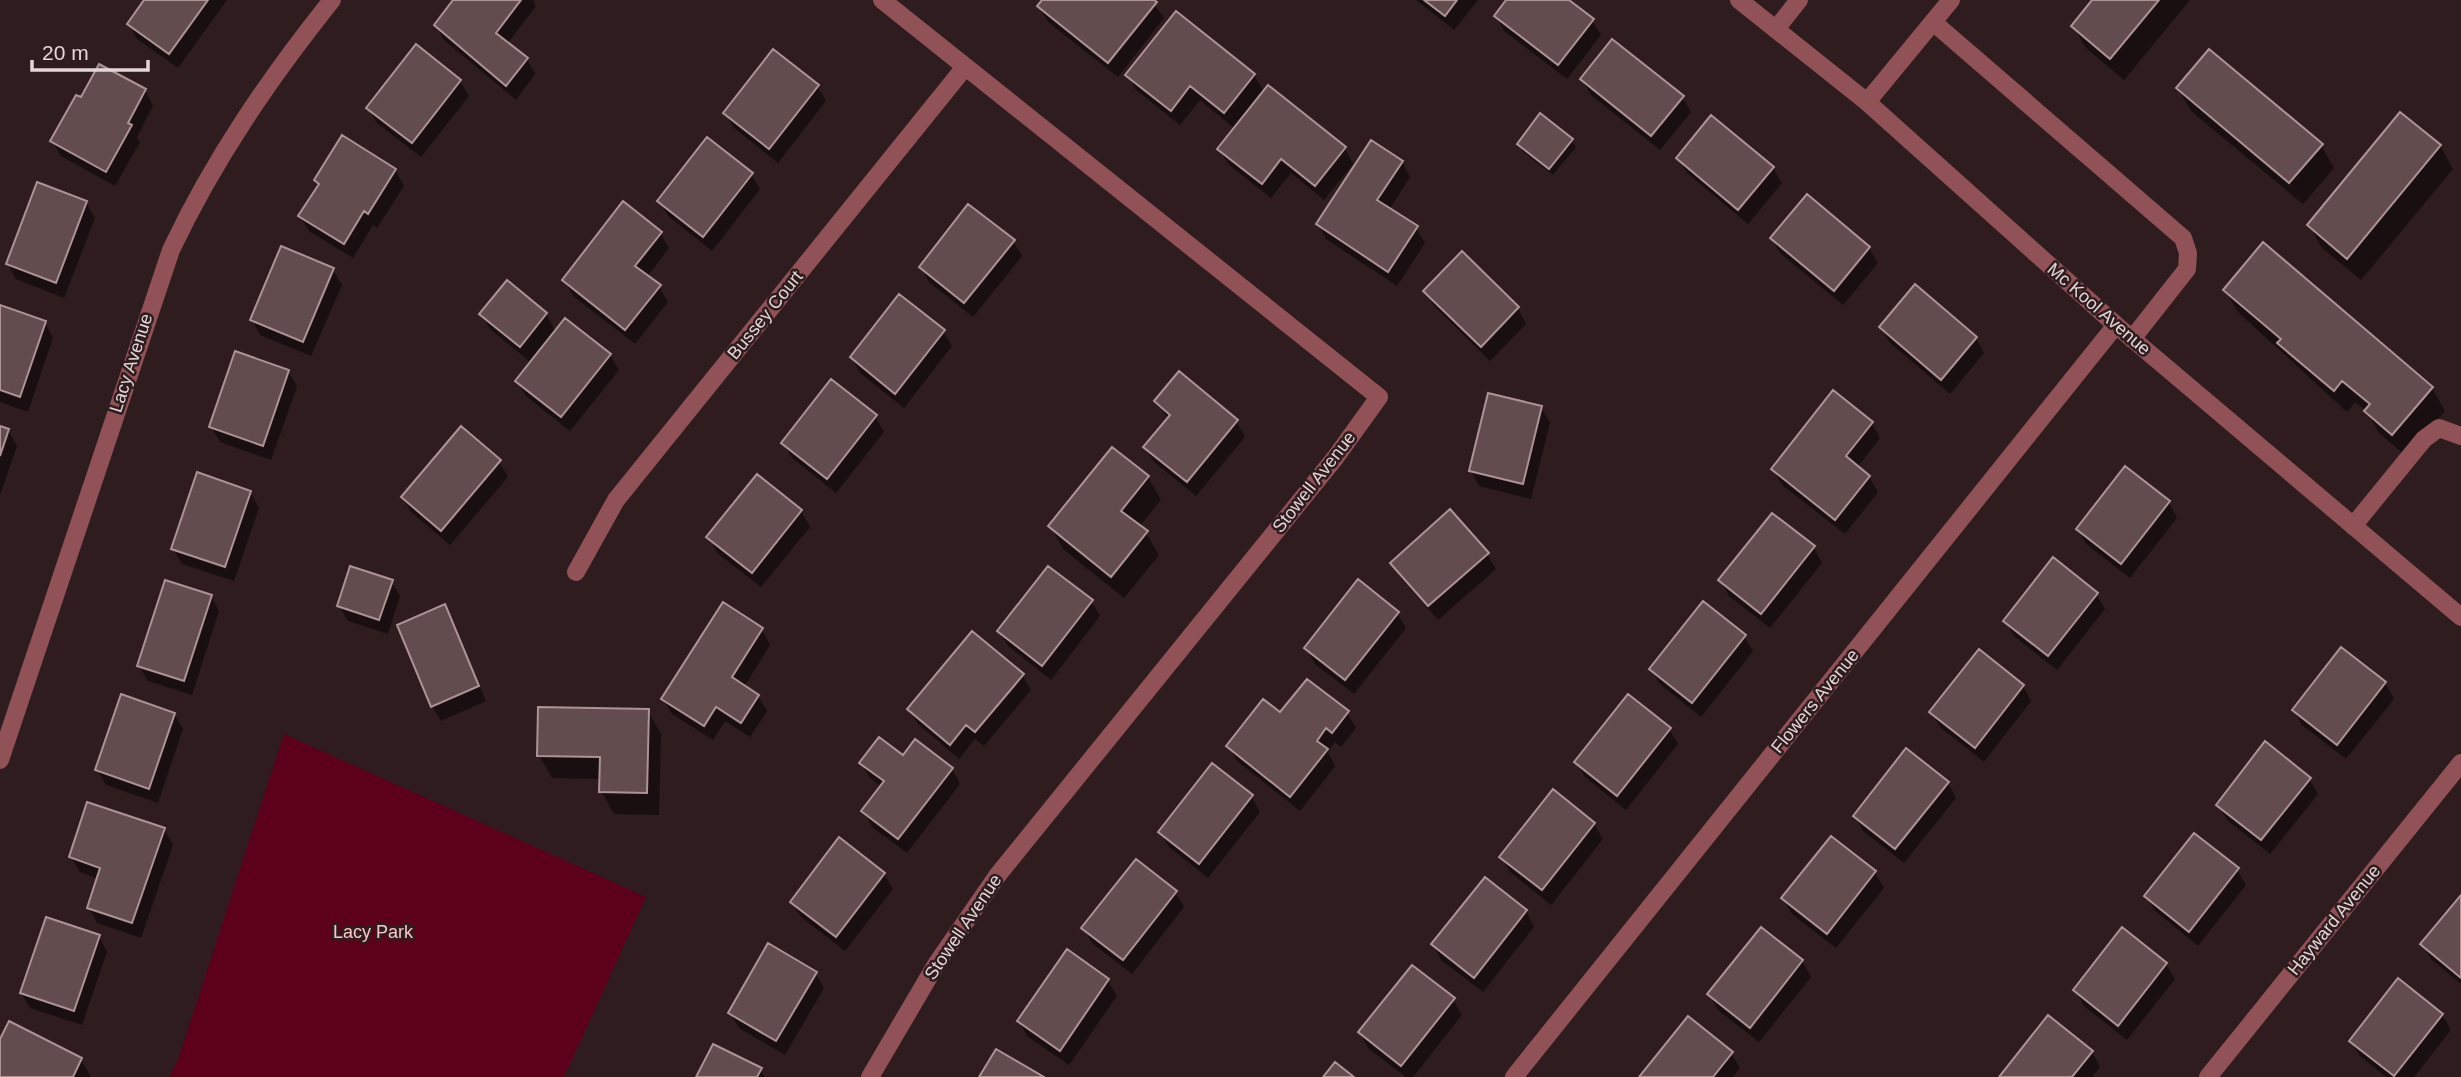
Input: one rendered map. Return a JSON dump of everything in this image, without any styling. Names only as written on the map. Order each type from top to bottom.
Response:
[{"type":"street","name":"Lacy Avenue","points":[[2,748],[172,250],[207,177],[249,109],[332,0]]},
{"type":"street","name":"Stowell Avenue","points":[[870,1077],[937,963],[997,876],[1335,458],[1379,397],[882,0]]},
{"type":"street","name":"Mc Kool Avenue","points":[[1739,0],[1867,102],[2132,339],[2461,617]]},
{"type":"street","points":[[1776,29],[1800,0]]},
{"type":"street","points":[[1867,102],[1951,0]]},
{"type":"street","points":[[1933,22],[2183,238],[2188,253],[2187,269],[2132,339]]},
{"type":"street","name":"Bussey Court","points":[[576,572],[616,500],[965,67]]},
{"type":"street","name":"Flowers Avenue","points":[[1514,1077],[2116,325]]},
{"type":"street","points":[[2353,526],[2424,439],[2439,428],[2461,436]]},
{"type":"street","name":"Hayward Avenue","points":[[2208,1077],[2461,763]]},
{"type":"green space","name":"Lacy Park","points":[[284,734],[646,897],[564,1077],[169,1077],[178,1060]]},
{"type":"building","points":[[144,0],[208,0],[169,54],[127,24]]},
{"type":"building","points":[[453,0],[521,0],[496,33],[528,58],[506,86],[434,25]]},
{"type":"building","points":[[1042,0],[1157,2],[1108,63],[1037,6]]},
{"type":"building","points":[[1424,0],[1457,0],[1445,16]]},
{"type":"building","points":[[1506,0],[1569,0],[1594,19],[1558,65],[1494,16]]},
{"type":"building","points":[[2092,0],[2159,0],[2110,59],[2071,26]]},
{"type":"building","points":[[1176,11],[1255,74],[1224,113],[1190,86],[1171,111],[1125,75]]},
{"type":"building","points":[[1612,39],[1684,96],[1651,136],[1580,79]]},
{"type":"building","points":[[416,44],[461,80],[412,143],[366,108]]},
{"type":"building","points":[[773,49],[819,85],[769,149],[723,113]]},
{"type":"building","points":[[2209,49],[2323,144],[2289,183],[2176,88]]},
{"type":"building","points":[[99,64],[146,89],[128,123],[132,125],[106,172],[50,141],[76,95],[81,97]]},
{"type":"building","points":[[1268,85],[1346,147],[1315,186],[1281,159],[1262,184],[1217,149]]},
{"type":"building","points":[[2400,112],[2441,145],[2347,259],[2307,225]]},
{"type":"building","points":[[1540,113],[1573,139],[1549,169],[1517,144]]},
{"type":"building","points":[[1711,115],[1774,167],[1738,210],[1676,158]]},
{"type":"building","points":[[342,135],[396,169],[368,214],[364,211],[344,244],[298,216],[319,184],[314,180]]},
{"type":"building","points":[[707,137],[753,173],[703,237],[657,201]]},
{"type":"building","points":[[1371,140],[1403,161],[1377,200],[1418,226],[1388,272],[1316,224]]},
{"type":"building","points":[[37,182],[87,201],[56,283],[6,264]]},
{"type":"building","points":[[1807,194],[1870,247],[1834,291],[1770,238]]},
{"type":"building","points":[[623,201],[662,232],[635,266],[661,285],[625,330],[562,280]]},
{"type":"building","points":[[968,204],[1015,240],[964,303],[919,267]]},
{"type":"building","points":[[2263,242],[2433,387],[2392,435],[2364,411],[2370,404],[2342,381],[2334,391],[2277,343],[2281,339],[2223,290]]},
{"type":"building","points":[[281,246],[334,268],[303,342],[250,320]]},
{"type":"building","points":[[1462,251],[1519,307],[1481,347],[1423,291]]},
{"type":"building","points":[[507,280],[547,313],[520,347],[479,314]]},
{"type":"building","points":[[1915,284],[1977,337],[1941,380],[1879,327]]},
{"type":"building","points":[[899,294],[945,330],[895,394],[850,357]]},
{"type":"building","points":[[0,305],[46,321],[20,397],[0,390]]},
{"type":"building","points":[[565,318],[611,354],[561,417],[515,381]]},
{"type":"building","points":[[235,351],[289,370],[263,446],[209,427]]},
{"type":"building","points":[[1179,371],[1238,420],[1187,482],[1143,447],[1170,415],[1154,401]]},
{"type":"building","points":[[831,379],[877,415],[827,479],[781,443]]},
{"type":"building","points":[[1833,390],[1873,422],[1846,456],[1870,476],[1835,520],[1771,469]]},
{"type":"building","points":[[1488,393],[1542,406],[1523,484],[1469,471]]},
{"type":"building","points":[[0,426],[9,429],[0,456]]},
{"type":"building","points":[[461,426],[501,460],[441,531],[401,497]]},
{"type":"building","points":[[1112,447],[1149,476],[1121,511],[1148,531],[1111,577],[1048,526]]},
{"type":"building","points":[[2125,466],[2170,501],[2121,564],[2076,529]]},
{"type":"building","points":[[197,472],[251,491],[225,567],[171,549]]},
{"type":"building","points":[[757,474],[802,510],[752,573],[706,537]]},
{"type":"building","points":[[1450,509],[1489,553],[1428,606],[1390,563]]},
{"type":"building","points":[[1772,513],[1815,546],[1761,614],[1718,580]]},
{"type":"building","points":[[2053,557],[2098,593],[2048,656],[2003,621]]},
{"type":"building","points":[[350,566],[393,580],[379,620],[337,606]]},
{"type":"building","points":[[1048,566],[1093,600],[1042,666],[997,631]]},
{"type":"building","points":[[1358,579],[1399,612],[1345,680],[1304,648]]},
{"type":"building","points":[[165,580],[212,595],[184,681],[137,666]]},
{"type":"building","points":[[1703,601],[1746,635],[1692,703],[1649,669]]},
{"type":"building","points":[[723,602],[763,628],[732,677],[759,695],[741,723],[716,707],[704,726],[661,699]]},
{"type":"building","points":[[445,604],[479,686],[431,707],[397,625]]},
{"type":"building","points":[[972,631],[1024,674],[975,732],[966,725],[950,745],[907,709]]},
{"type":"building","points":[[2341,647],[2386,682],[2337,745],[2292,710]]},
{"type":"building","points":[[1979,649],[2024,685],[1975,748],[1929,712]]},
{"type":"building","points":[[1307,679],[1349,711],[1332,733],[1326,728],[1317,741],[1328,749],[1290,797],[1226,746],[1263,699],[1280,712]]},
{"type":"building","points":[[121,694],[175,713],[149,789],[95,770]]},
{"type":"building","points":[[1628,694],[1671,728],[1617,796],[1574,762]]},
{"type":"building","points":[[538,707],[649,709],[647,793],[599,792],[600,757],[537,756]]},
{"type":"building","points":[[879,737],[903,755],[915,739],[953,768],[898,839],[861,811],[884,781],[859,763]]},
{"type":"building","points":[[2265,741],[2311,778],[2261,840],[2216,805]]},
{"type":"building","points":[[1906,748],[1949,782],[1895,849],[1853,816]]},
{"type":"building","points":[[1212,763],[1253,795],[1199,864],[1158,832]]},
{"type":"building","points":[[1553,789],[1595,823],[1542,890],[1499,857]]},
{"type":"building","points":[[87,802],[165,828],[132,923],[87,908],[100,868],[69,857]]},
{"type":"building","points":[[2194,833],[2239,868],[2189,932],[2144,896]]},
{"type":"building","points":[[1831,836],[1876,871],[1827,934],[1781,898]]},
{"type":"building","points":[[839,837],[885,873],[836,937],[790,902]]},
{"type":"building","points":[[1136,859],[1177,891],[1123,960],[1081,928]]},
{"type":"building","points":[[1485,877],[1527,910],[1474,978],[1431,944]]},
{"type":"building","points":[[2461,895],[2461,978],[2420,944]]},
{"type":"building","points":[[46,917],[100,935],[74,1011],[20,993]]},
{"type":"building","points":[[1761,927],[1803,960],[1750,1028],[1707,994]]},
{"type":"building","points":[[2122,927],[2167,963],[2118,1026],[2073,990]]},
{"type":"building","points":[[768,943],[817,972],[776,1041],[728,1013]]},
{"type":"building","points":[[1067,949],[1109,979],[1060,1051],[1017,1021]]},
{"type":"building","points":[[1412,965],[1455,998],[1401,1066],[1358,1032]]},
{"type":"building","points":[[2398,978],[2443,1014],[2394,1076],[2349,1041]]},
{"type":"building","points":[[2048,1015],[2093,1051],[2072,1077],[1999,1077]]},
{"type":"building","points":[[1688,1016],[1733,1052],[1713,1077],[1639,1077]]},
{"type":"building","points":[[9,1021],[82,1058],[73,1077],[0,1077],[0,1039]]},
{"type":"building","points":[[713,1044],[762,1068],[757,1077],[696,1077]]},
{"type":"building","points":[[996,1049],[1044,1077],[979,1077]]},
{"type":"building","points":[[1335,1062],[1354,1077],[1323,1077]]}]
